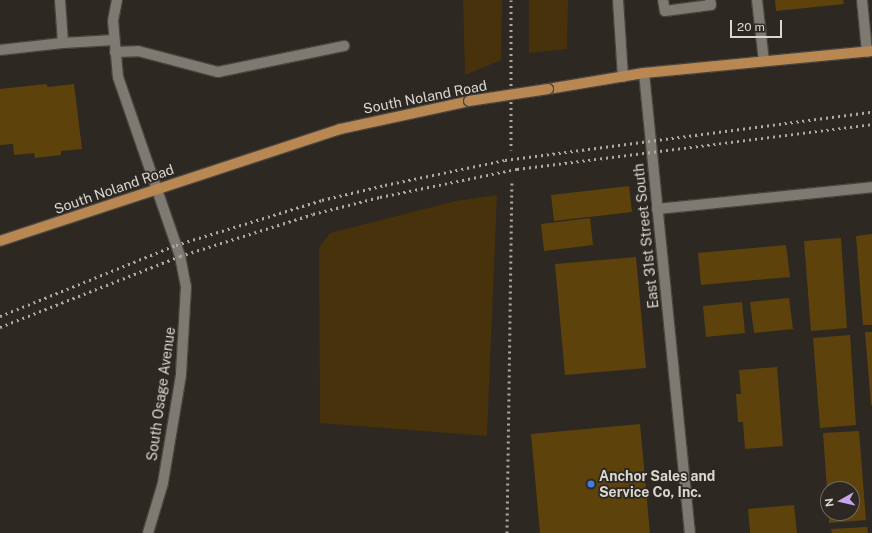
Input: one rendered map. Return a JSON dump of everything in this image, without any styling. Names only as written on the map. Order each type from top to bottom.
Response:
[{"type":"main road","name":"South Noland Road","points":[[0,241],[340,129],[469,101],[644,73],[870,51]]},
{"type":"street","points":[[60,0],[62,43]]},
{"type":"street","name":"South Osage Avenue","points":[[117,0],[114,40],[118,77],[180,256],[186,287],[186,319],[181,375],[163,483],[148,533]]},
{"type":"street","points":[[618,0],[624,77]]},
{"type":"street","points":[[663,0],[664,11],[711,5],[710,0]]},
{"type":"street","points":[[757,0],[764,62]]},
{"type":"street","points":[[862,0],[870,51]]},
{"type":"street","points":[[0,50],[62,43],[114,40]]},
{"type":"street","points":[[115,52],[138,51],[218,72],[344,46]]},
{"type":"street","name":"East 31st Street South","points":[[644,73],[690,533]]},
{"type":"street","points":[[657,210],[872,187]]},
{"type":"shaded area","points":[[463,0],[502,0],[501,60],[465,75]]},
{"type":"shaded area","points":[[529,0],[568,0],[567,49],[529,53]]},
{"type":"shaded area","points":[[497,195],[487,436],[320,423],[319,248],[330,233],[456,201]]},
{"type":"building","points":[[775,0],[843,0],[844,4],[776,11]]},
{"type":"building","points":[[46,84],[48,87],[74,84],[82,149],[61,151],[61,155],[35,158],[34,153],[14,155],[13,144],[0,145],[0,89]]},
{"type":"building","points":[[629,186],[632,212],[554,221],[551,195]]},
{"type":"building","points":[[590,218],[593,245],[544,251],[541,224]]},
{"type":"building","points":[[872,234],[872,325],[863,325],[856,236]]},
{"type":"building","points":[[841,238],[847,328],[811,331],[804,241]]},
{"type":"building","points":[[786,245],[790,277],[701,285],[698,253]]},
{"type":"building","points":[[636,257],[646,368],[565,375],[555,264]]},
{"type":"building","points":[[789,298],[793,329],[754,333],[750,302]]},
{"type":"building","points":[[742,302],[745,333],[706,337],[703,306]]},
{"type":"building","points":[[865,332],[872,332],[872,405],[871,405]]},
{"type":"building","points":[[850,335],[856,425],[820,428],[813,338]]},
{"type":"building","points":[[777,367],[783,446],[745,449],[743,422],[738,422],[736,394],[741,394],[739,370]]},
{"type":"building","name":"Anchor Sales and Service Co, Inc.","points":[[640,424],[650,533],[540,533],[531,434]]},
{"type":"building","points":[[859,431],[866,520],[860,520],[860,481],[826,481],[823,433]]},
{"type":"building","points":[[794,505],[797,533],[750,533],[748,509]]},
{"type":"building","points":[[829,521],[854,521],[829,523]]},
{"type":"building","points":[[867,527],[868,533],[832,533],[831,529]]},
{"type":"railway","points":[[511,0],[511,150]]},
{"type":"railway","points":[[0,316],[176,245],[322,200],[385,185],[505,160],[872,112]]},
{"type":"railway","points":[[0,327],[180,256],[313,214],[380,197],[517,169],[872,124]]},
{"type":"railway","points":[[507,533],[512,179]]},
{"type":"place","name":"Anchor Sales and Service Co, Inc.","points":[[591,484]]}]
